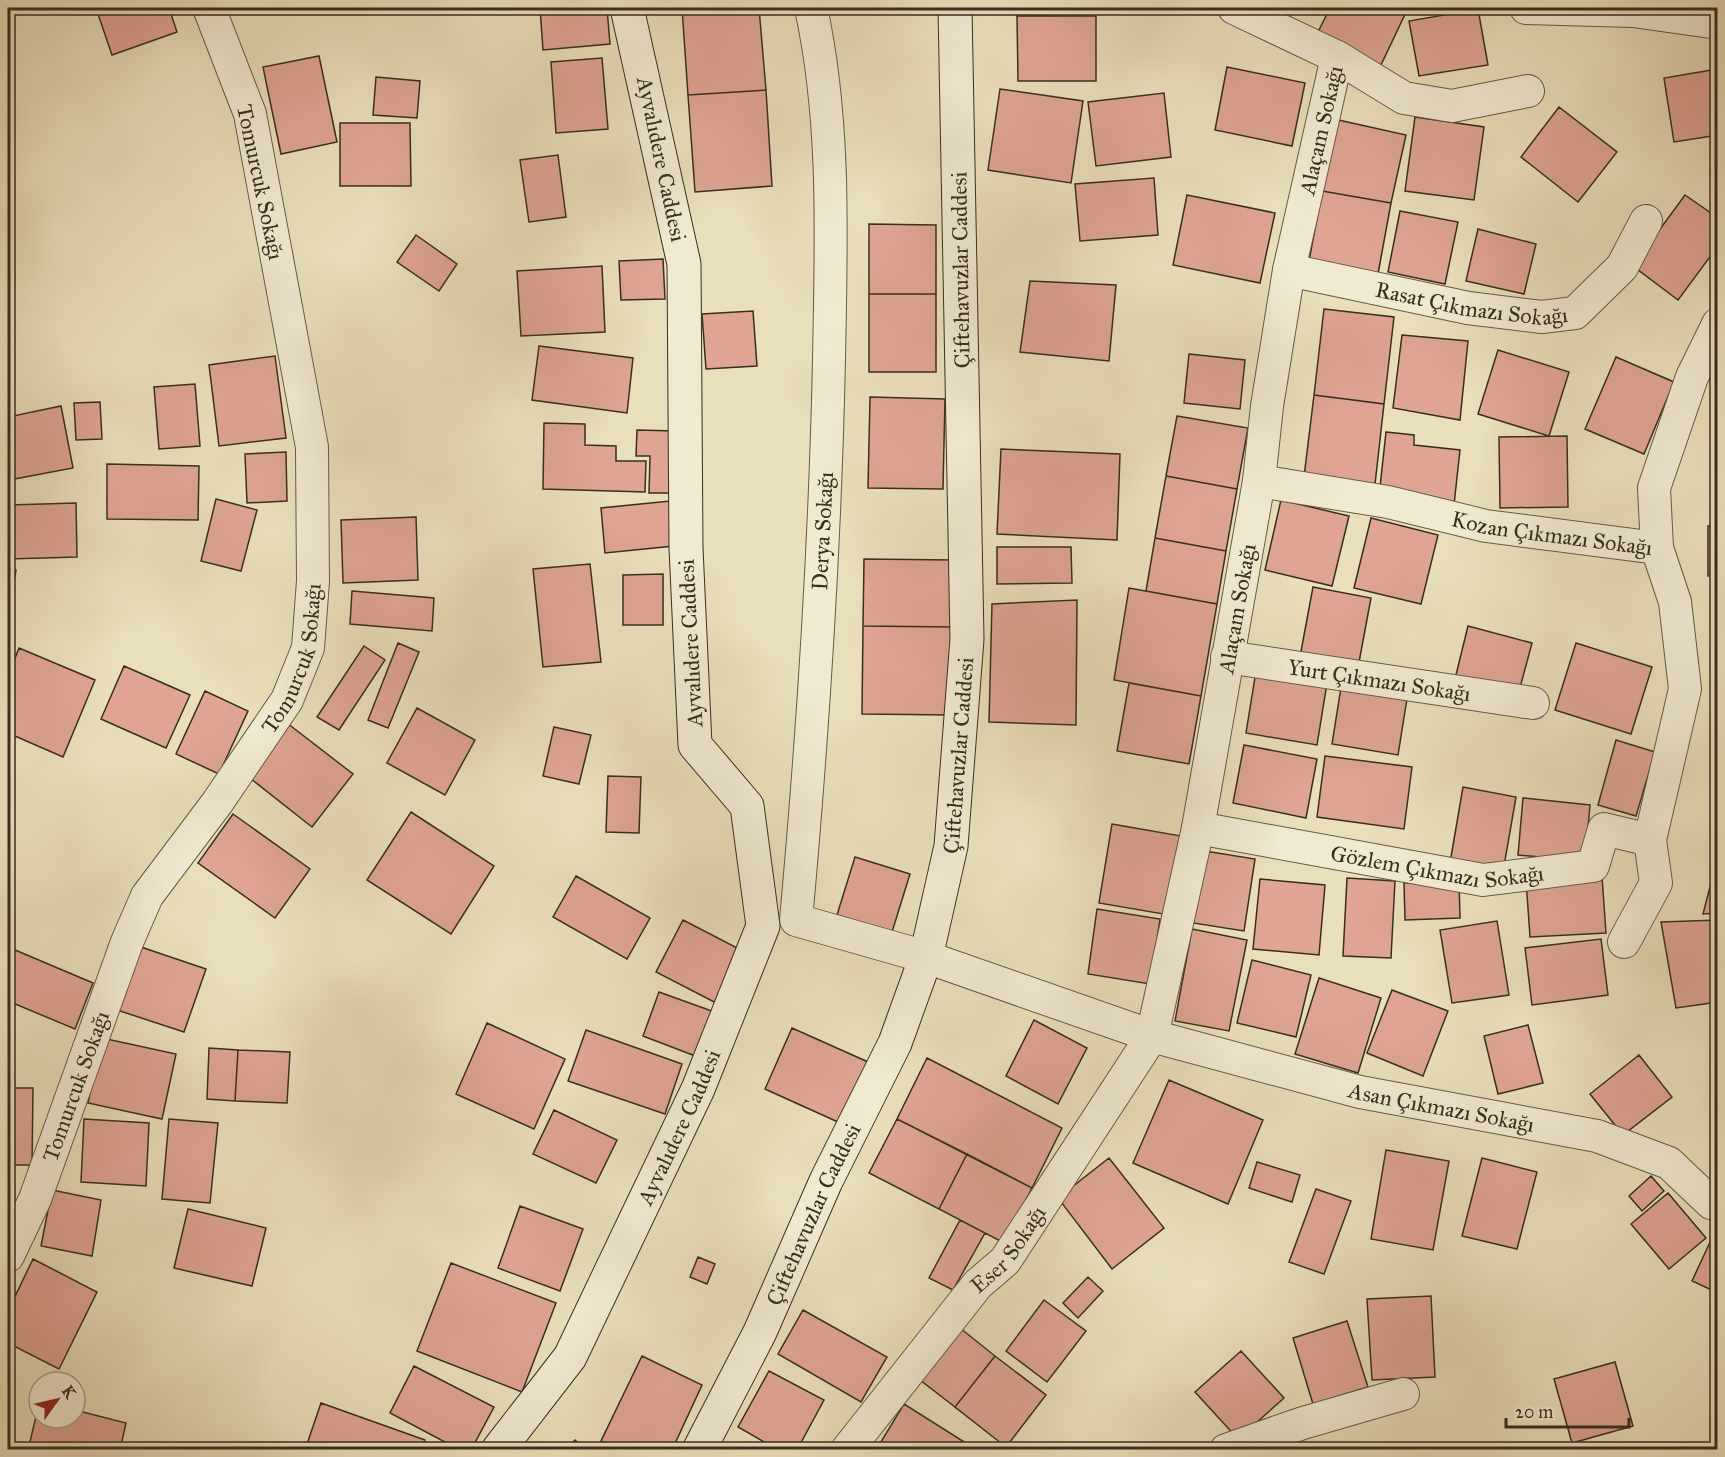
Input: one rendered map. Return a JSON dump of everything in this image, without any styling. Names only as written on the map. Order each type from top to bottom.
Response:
[{"type":"street","name":"Tomurcuk Sokağı","points":[[8,1256],[35,1199],[127,942],[147,896],[217,803],[287,700],[308,648],[312,581],[312,447],[250,114],[209,8]]},
{"type":"street","name":"Ayvalıdere Caddesi","points":[[498,1449],[570,1357],[698,1089],[763,926],[747,806],[695,745],[686,548],[684,264],[627,8]]},
{"type":"street","name":"Derya Sokağı","points":[[796,920],[811,753],[826,458],[831,231],[823,61],[811,8]]},
{"type":"street","name":"Çiftehavuzlar Caddesi","points":[[699,1449],[760,1332],[826,1181],[895,1043],[926,957],[951,846],[967,639],[956,8]]},
{"type":"street","name":"Alaçam Sokağı","points":[[1152,1036],[1198,828],[1259,481],[1267,406],[1288,270],[1337,57],[1234,8]]},
{"type":"street","points":[[1526,8],[1634,11],[1718,23]]},
{"type":"street","points":[[1337,57],[1404,98],[1452,106],[1528,91]]},
{"type":"street","name":"Rasat Çıkmazı Sokağı","points":[[1288,270],[1468,308],[1542,316],[1575,313],[1622,267],[1646,221]]},
{"type":"street","points":[[1657,548],[1654,488],[1692,377],[1718,324]]},
{"type":"street","name":"Kozan Çıkmazı Sokağı","points":[[1259,481],[1388,502],[1485,526],[1657,548],[1675,602],[1685,689],[1650,840],[1656,883],[1624,942]]},
{"type":"street","name":"Yurt Çıkmazı Sokağı","points":[[1227,657],[1533,703]]},
{"type":"street","name":"Gözlem Çıkmazı Sokağı","points":[[1198,828],[1483,880],[1593,866],[1604,829],[1650,840]]},
{"type":"street","points":[[763,926],[796,920],[926,957],[1152,1036]]},
{"type":"street","name":"Asan Çıkmazı Sokağı","points":[[1152,1036],[1360,1092],[1597,1136],[1669,1162],[1711,1203],[1718,1205]]},
{"type":"street","name":"Eser Sokağı","points":[[847,1449],[978,1284],[1005,1261],[1152,1036]]},
{"type":"street","points":[[1226,1449],[1302,1423],[1403,1394]]},
{"type":"building","points":[[96,8],[169,8],[177,32],[112,55]]},
{"type":"building","points":[[540,8],[607,8],[610,44],[543,50]]},
{"type":"building","points":[[682,8],[759,8],[766,90],[688,95]]},
{"type":"building","points":[[1330,8],[1408,8],[1380,67],[1316,36]]},
{"type":"building","points":[[1478,9],[1488,65],[1419,76],[1409,21]]},
{"type":"building","points":[[1017,16],[1096,16],[1096,81],[1018,81]]},
{"type":"building","points":[[319,56],[337,142],[281,154],[263,67]]},
{"type":"building","points":[[602,58],[608,129],[556,133],[551,62]]},
{"type":"building","points":[[1227,67],[1305,83],[1292,146],[1215,130]]},
{"type":"building","points":[[1718,69],[1718,135],[1674,142],[1664,78]]},
{"type":"building","points":[[376,77],[420,81],[417,118],[373,115]]},
{"type":"building","points":[[1000,89],[1083,101],[1071,183],[988,170]]},
{"type":"building","points":[[766,90],[772,186],[695,192],[688,95]]},
{"type":"building","points":[[1164,93],[1171,157],[1096,166],[1088,102]]},
{"type":"building","points":[[1559,107],[1617,152],[1578,202],[1521,157]]},
{"type":"building","points":[[1415,117],[1484,127],[1474,200],[1405,191]]},
{"type":"building","points":[[1334,119],[1406,135],[1391,203],[1322,191]]},
{"type":"building","points":[[340,123],[410,123],[411,186],[340,186]]},
{"type":"building","points":[[558,155],[566,217],[529,222],[520,160]]},
{"type":"building","points":[[1154,178],[1158,235],[1080,241],[1075,184]]},
{"type":"building","points":[[1322,191],[1391,203],[1378,274],[1309,261]]},
{"type":"building","points":[[1187,195],[1275,213],[1260,283],[1173,265]]},
{"type":"building","points":[[1685,195],[1718,218],[1718,246],[1678,300],[1633,266]]},
{"type":"building","points":[[1400,211],[1458,222],[1445,284],[1388,272]]},
{"type":"building","points":[[869,224],[936,225],[936,294],[869,294]]},
{"type":"building","points":[[1478,229],[1536,244],[1524,294],[1466,281]]},
{"type":"building","points":[[416,235],[457,264],[439,291],[397,262]]},
{"type":"building","points":[[663,259],[665,299],[621,300],[619,261]]},
{"type":"building","points":[[602,266],[605,332],[521,336],[517,271]]},
{"type":"building","points":[[1030,281],[1116,285],[1109,361],[1020,352]]},
{"type":"building","points":[[869,294],[936,294],[936,372],[869,372]]},
{"type":"building","points":[[1324,309],[1394,317],[1384,404],[1314,395]]},
{"type":"building","points":[[753,311],[757,366],[706,369],[702,314]]},
{"type":"building","points":[[1402,335],[1468,341],[1460,420],[1393,408]]},
{"type":"building","points":[[539,346],[633,358],[627,413],[532,400]]},
{"type":"building","points":[[1498,350],[1569,372],[1549,436],[1478,414]]},
{"type":"building","points":[[1189,354],[1245,360],[1240,409],[1184,403]]},
{"type":"building","points":[[275,356],[286,438],[219,446],[209,365]]},
{"type":"building","points":[[1616,357],[1674,382],[1644,454],[1585,429]]},
{"type":"building","points":[[195,384],[200,446],[159,449],[154,387]]},
{"type":"building","points":[[1314,395],[1384,404],[1374,493],[1303,485]]},
{"type":"building","points":[[870,397],[945,399],[943,489],[868,488]]},
{"type":"building","points":[[100,402],[102,439],[76,440],[74,403]]},
{"type":"building","points":[[61,406],[73,468],[9,480],[8,417]]},
{"type":"building","points":[[1177,416],[1248,428],[1237,489],[1166,476]]},
{"type":"building","points":[[544,423],[585,424],[585,445],[616,446],[616,461],[646,461],[645,492],[543,489]]},
{"type":"building","points":[[637,430],[675,431],[674,493],[649,493],[650,456],[636,456]]},
{"type":"building","points":[[1386,432],[1414,435],[1414,445],[1460,450],[1454,505],[1379,496]]},
{"type":"building","points":[[1567,436],[1568,507],[1500,508],[1499,437]]},
{"type":"building","points":[[1001,449],[1120,454],[1117,540],[997,534]]},
{"type":"building","points":[[286,452],[287,501],[247,503],[245,454]]},
{"type":"building","points":[[107,464],[199,466],[198,520],[107,519]]},
{"type":"building","points":[[1166,476],[1237,489],[1226,551],[1155,538]]},
{"type":"building","points":[[216,499],[257,510],[241,571],[201,561]]},
{"type":"building","points":[[1281,500],[1349,516],[1332,586],[1265,570]]},
{"type":"building","points":[[670,501],[674,546],[605,553],[601,508]]},
{"type":"building","points":[[76,503],[77,557],[8,559],[8,505]]},
{"type":"building","points":[[416,517],[418,580],[343,583],[341,520]]},
{"type":"building","points":[[1371,518],[1438,535],[1421,604],[1354,588]]},
{"type":"building","points":[[1708,526],[1718,526],[1718,576],[1708,576]]},
{"type":"building","points":[[1155,538],[1226,551],[1217,604],[1146,591]]},
{"type":"building","points":[[997,547],[1071,547],[1072,583],[997,584]]},
{"type":"building","points":[[864,559],[953,560],[952,627],[863,626]]},
{"type":"building","points":[[590,564],[601,662],[543,667],[533,569]]},
{"type":"building","points":[[8,568],[16,570],[8,619]]},
{"type":"building","points":[[663,574],[663,625],[623,625],[623,575]]},
{"type":"building","points":[[1313,587],[1371,598],[1357,673],[1299,662]]},
{"type":"building","points":[[1129,588],[1217,604],[1201,696],[1114,680]]},
{"type":"building","points":[[352,591],[434,598],[432,631],[350,624]]},
{"type":"building","points":[[1077,600],[1076,725],[989,722],[992,604]]},
{"type":"building","points":[[863,626],[952,627],[952,715],[862,714]]},
{"type":"building","points":[[1468,626],[1532,643],[1517,699],[1454,683]]},
{"type":"building","points":[[398,643],[419,652],[388,728],[368,720]]},
{"type":"building","points":[[1576,643],[1652,667],[1631,734],[1555,710]]},
{"type":"building","points":[[364,646],[385,660],[339,730],[317,717]]},
{"type":"building","points":[[19,648],[95,680],[63,757],[8,733],[8,676]]},
{"type":"building","points":[[124,666],[190,695],[166,748],[101,719]]},
{"type":"building","points":[[1256,671],[1327,683],[1317,745],[1246,733]]},
{"type":"building","points":[[1343,675],[1409,686],[1398,755],[1332,744]]},
{"type":"building","points":[[1129,683],[1201,696],[1189,764],[1117,751]]},
{"type":"building","points":[[205,691],[248,711],[219,774],[176,754]]},
{"type":"building","points":[[417,708],[475,740],[445,795],[387,763]]},
{"type":"building","points":[[287,723],[353,774],[312,827],[246,775]]},
{"type":"building","points":[[554,727],[591,735],[579,784],[543,776]]},
{"type":"building","points":[[1616,740],[1655,752],[1636,816],[1598,805]]},
{"type":"building","points":[[1244,745],[1317,759],[1306,818],[1233,803]]},
{"type":"building","points":[[1325,756],[1412,767],[1404,829],[1317,817]]},
{"type":"building","points":[[608,776],[641,777],[639,833],[606,832]]},
{"type":"building","points":[[1463,787],[1516,797],[1503,872],[1450,863]]},
{"type":"building","points":[[1523,798],[1590,805],[1585,861],[1518,855]]},
{"type":"building","points":[[411,812],[494,866],[451,934],[367,880]]},
{"type":"building","points":[[233,814],[310,869],[275,918],[198,863]]},
{"type":"building","points":[[1112,824],[1181,836],[1169,915],[1099,903]]},
{"type":"building","points":[[1205,851],[1255,859],[1244,931],[1193,923]]},
{"type":"building","points":[[1718,856],[1718,913],[1703,914]]},
{"type":"building","points":[[855,857],[910,874],[892,932],[837,915]]},
{"type":"building","points":[[576,876],[650,918],[627,959],[553,917]]},
{"type":"building","points":[[1602,876],[1606,933],[1530,937],[1526,880]]},
{"type":"building","points":[[1347,878],[1395,881],[1391,958],[1343,956]]},
{"type":"building","points":[[1260,879],[1325,885],[1319,955],[1253,949]]},
{"type":"building","points":[[1459,881],[1460,918],[1405,920],[1404,883]]},
{"type":"building","points":[[1097,909],[1160,919],[1150,984],[1088,974]]},
{"type":"building","points":[[683,920],[745,952],[718,1004],[656,972]]},
{"type":"building","points":[[1718,920],[1718,1002],[1676,1008],[1661,922]]},
{"type":"building","points":[[1497,921],[1509,995],[1452,1003],[1440,930]]},
{"type":"building","points":[[1192,929],[1247,940],[1229,1031],[1175,1021]]},
{"type":"building","points":[[1601,939],[1608,995],[1532,1005],[1525,948]]},
{"type":"building","points":[[138,946],[206,969],[184,1032],[117,1010]]},
{"type":"building","points":[[8,947],[93,983],[75,1029],[8,1001]]},
{"type":"building","points":[[1252,960],[1311,975],[1296,1037],[1237,1023]]},
{"type":"building","points":[[1319,978],[1381,998],[1358,1073],[1295,1054]]},
{"type":"building","points":[[1392,990],[1448,1011],[1423,1076],[1367,1053]]},
{"type":"building","points":[[659,992],[720,1014],[703,1059],[643,1036]]},
{"type":"building","points":[[1034,1020],[1087,1048],[1058,1104],[1006,1076]]},
{"type":"building","points":[[487,1023],[565,1059],[534,1129],[456,1094]]},
{"type":"building","points":[[1528,1025],[1543,1083],[1498,1094],[1484,1036]]},
{"type":"building","points":[[792,1028],[877,1066],[849,1127],[765,1089]]},
{"type":"building","points":[[586,1030],[682,1064],[665,1114],[568,1081]]},
{"type":"building","points":[[102,1038],[176,1054],[162,1119],[88,1103]]},
{"type":"building","points":[[209,1048],[238,1050],[235,1101],[207,1099]]},
{"type":"building","points":[[238,1050],[290,1052],[287,1103],[235,1101]]},
{"type":"building","points":[[1639,1055],[1672,1097],[1623,1135],[1590,1094]]},
{"type":"building","points":[[927,1058],[1062,1128],[1032,1188],[897,1119]]},
{"type":"building","points":[[1169,1080],[1263,1120],[1228,1204],[1133,1163]]},
{"type":"building","points":[[8,1088],[33,1088],[32,1165],[8,1165]]},
{"type":"building","points":[[554,1110],[617,1140],[596,1183],[533,1154]]},
{"type":"building","points":[[84,1119],[149,1123],[146,1186],[81,1182]]},
{"type":"building","points":[[169,1119],[218,1123],[210,1203],[162,1199]]},
{"type":"building","points":[[897,1119],[967,1154],[939,1209],[869,1173]]},
{"type":"building","points":[[1386,1150],[1449,1161],[1433,1250],[1371,1239]]},
{"type":"building","points":[[967,1154],[1032,1188],[1004,1243],[939,1209]]},
{"type":"building","points":[[1109,1158],[1164,1228],[1112,1269],[1058,1198]]},
{"type":"building","points":[[1482,1158],[1537,1172],[1517,1249],[1462,1236]]},
{"type":"building","points":[[1257,1162],[1300,1175],[1292,1202],[1249,1188]]},
{"type":"building","points":[[1651,1176],[1664,1191],[1642,1211],[1629,1196]]},
{"type":"building","points":[[1316,1189],[1351,1201],[1324,1274],[1289,1262]]},
{"type":"building","points":[[52,1190],[101,1200],[92,1256],[41,1246]]},
{"type":"building","points":[[1668,1193],[1706,1238],[1669,1269],[1631,1224]]},
{"type":"building","points":[[520,1206],[583,1229],[560,1291],[498,1268]]},
{"type":"building","points":[[188,1209],[266,1228],[252,1286],[174,1268]]},
{"type":"building","points":[[960,1220],[985,1233],[953,1290],[929,1278]]},
{"type":"building","points":[[1718,1225],[1718,1293],[1692,1281]]},
{"type":"building","points":[[698,1257],[715,1264],[707,1284],[690,1277]]},
{"type":"building","points":[[33,1259],[97,1292],[59,1369],[8,1343],[8,1311]]},
{"type":"building","points":[[451,1263],[556,1303],[522,1392],[417,1351]]},
{"type":"building","points":[[1088,1277],[1103,1291],[1078,1318],[1063,1303]]},
{"type":"building","points":[[1431,1296],[1435,1377],[1372,1380],[1367,1299]]},
{"type":"building","points":[[1044,1300],[1086,1331],[1047,1382],[1006,1351]]},
{"type":"building","points":[[803,1310],[887,1357],[861,1402],[778,1354]]},
{"type":"building","points":[[1347,1321],[1368,1387],[1313,1404],[1293,1338]]},
{"type":"building","points":[[955,1324],[995,1356],[955,1407],[915,1376]]},
{"type":"building","points":[[1241,1351],[1284,1398],[1238,1439],[1195,1392]]},
{"type":"building","points":[[642,1356],[702,1385],[672,1450],[619,1450],[601,1441]]},
{"type":"building","points":[[995,1356],[1046,1395],[1006,1447],[955,1407]]},
{"type":"building","points":[[1615,1362],[1633,1426],[1572,1443],[1554,1379]]},
{"type":"building","points":[[414,1366],[494,1407],[471,1450],[460,1450],[390,1413]]},
{"type":"building","points":[[769,1371],[824,1400],[797,1450],[778,1450],[738,1427]]},
{"type":"building","points":[[321,1403],[425,1440],[422,1450],[305,1450]]},
{"type":"building","points":[[904,1404],[977,1450],[876,1450]]},
{"type":"building","points":[[87,1413],[126,1423],[120,1450],[28,1450],[33,1430],[87,1430]]},
{"type":"building","points":[[575,1440],[587,1450],[567,1450]]},
{"type":"building","points":[[1413,1444],[1440,1450],[1412,1450]]}]
